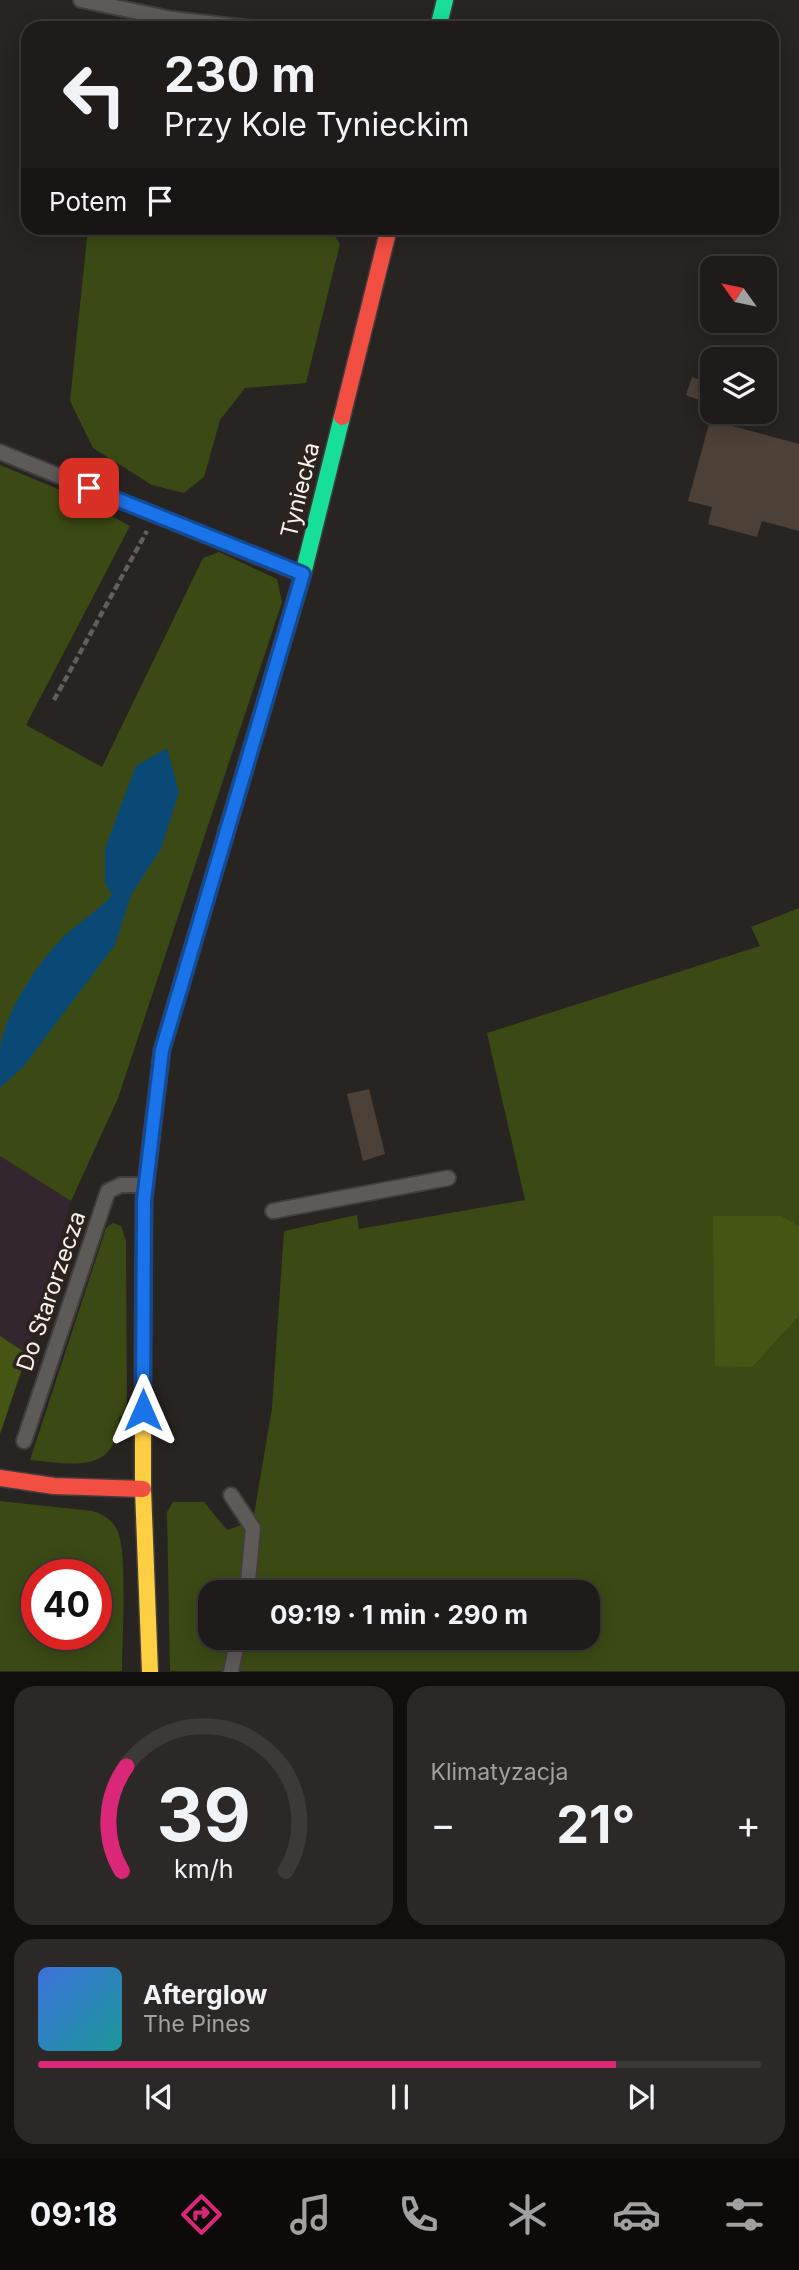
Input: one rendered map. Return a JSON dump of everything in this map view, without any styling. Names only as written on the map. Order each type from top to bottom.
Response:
[{"type":"street","points":[[440,21],[445,0]]},
{"type":"street","name":"Tyniecka","points":[[150,1671],[143,1489],[145,1185],[162,1050],[303,574],[387,235]]},
{"type":"street","points":[[0,1478],[54,1486],[143,1489]]},
{"type":"lane","points":[[81,0],[190,21]]},
{"type":"lane","points":[[0,452],[303,574]]},
{"type":"lane","points":[[272,1211],[447,1178]]},
{"type":"lane","name":"Do Starorzecza","points":[[24,1441],[108,1191],[121,1185],[145,1185]]},
{"type":"lane","points":[[231,1495],[253,1528],[248,1580]]},
{"type":"lane","points":[[231,1671],[235,1650]]},
{"type":"path","points":[[54,700],[156,515]]},
{"type":"shaded area","points":[[0,1156],[71,1201],[27,1354],[0,1336]]},
{"type":"green space","points":[[87,235],[334,235],[340,244],[306,383],[245,388],[220,420],[204,477],[184,493],[152,485],[93,448],[70,401]]},
{"type":"green space","points":[[0,465],[75,496],[130,526],[26,725],[102,767],[203,558],[219,552],[277,579],[282,602],[118,1098],[71,1201],[0,1156]]},
{"type":"green space","points":[[799,908],[799,1226],[782,1216],[713,1217],[753,1367],[799,1316],[799,1671],[170,1671],[167,1512],[173,1502],[204,1502],[227,1530],[253,1521],[272,1408],[284,1231],[357,1215],[359,1229],[525,1200],[487,1033],[760,946],[751,927]]},
{"type":"green space","points":[[713,1216],[782,1216],[799,1226],[799,1316],[753,1367],[715,1366]]},
{"type":"green space","points":[[113,1223],[121,1226],[126,1241],[127,1415],[119,1417],[116,1436],[110,1449],[101,1457],[90,1462],[77,1463],[30,1460],[106,1228]]},
{"type":"green space","points":[[0,1336],[27,1354],[0,1434]]},
{"type":"green space","points":[[0,1501],[92,1511],[112,1523],[117,1530],[122,1557],[122,1671],[0,1671]]},
{"type":"water","points":[[167,748],[179,792],[161,849],[131,895],[115,945],[23,1067],[0,1088],[0,1050],[3,1035],[17,1002],[48,954],[112,895],[105,883],[105,848],[136,766]]},
{"type":"building","points":[[692,377],[700,380],[700,400],[686,395]]},
{"type":"building","points":[[709,424],[725,424],[799,444],[799,531],[762,521],[757,537],[708,524],[712,507],[688,501]]},
{"type":"building","points":[[369,1089],[385,1154],[363,1161],[347,1094]]},
{"type":"traffic: fast","points":[[440,21],[445,0]]},
{"type":"traffic: fast","points":[[227,830],[303,574],[342,417]]},
{"type":"traffic: slow","points":[[143,1357],[143,1489],[150,1672]]},
{"type":"traffic: jam","points":[[342,417],[387,235]]},
{"type":"traffic: jam","points":[[143,1357],[144,1200],[162,1050],[227,830]]},
{"type":"traffic: jam","points":[[0,1478],[54,1486],[143,1489]]},
{"type":"route","points":[[89,488],[303,574],[162,1050],[149,1135],[144,1200],[143,1410]]}]
